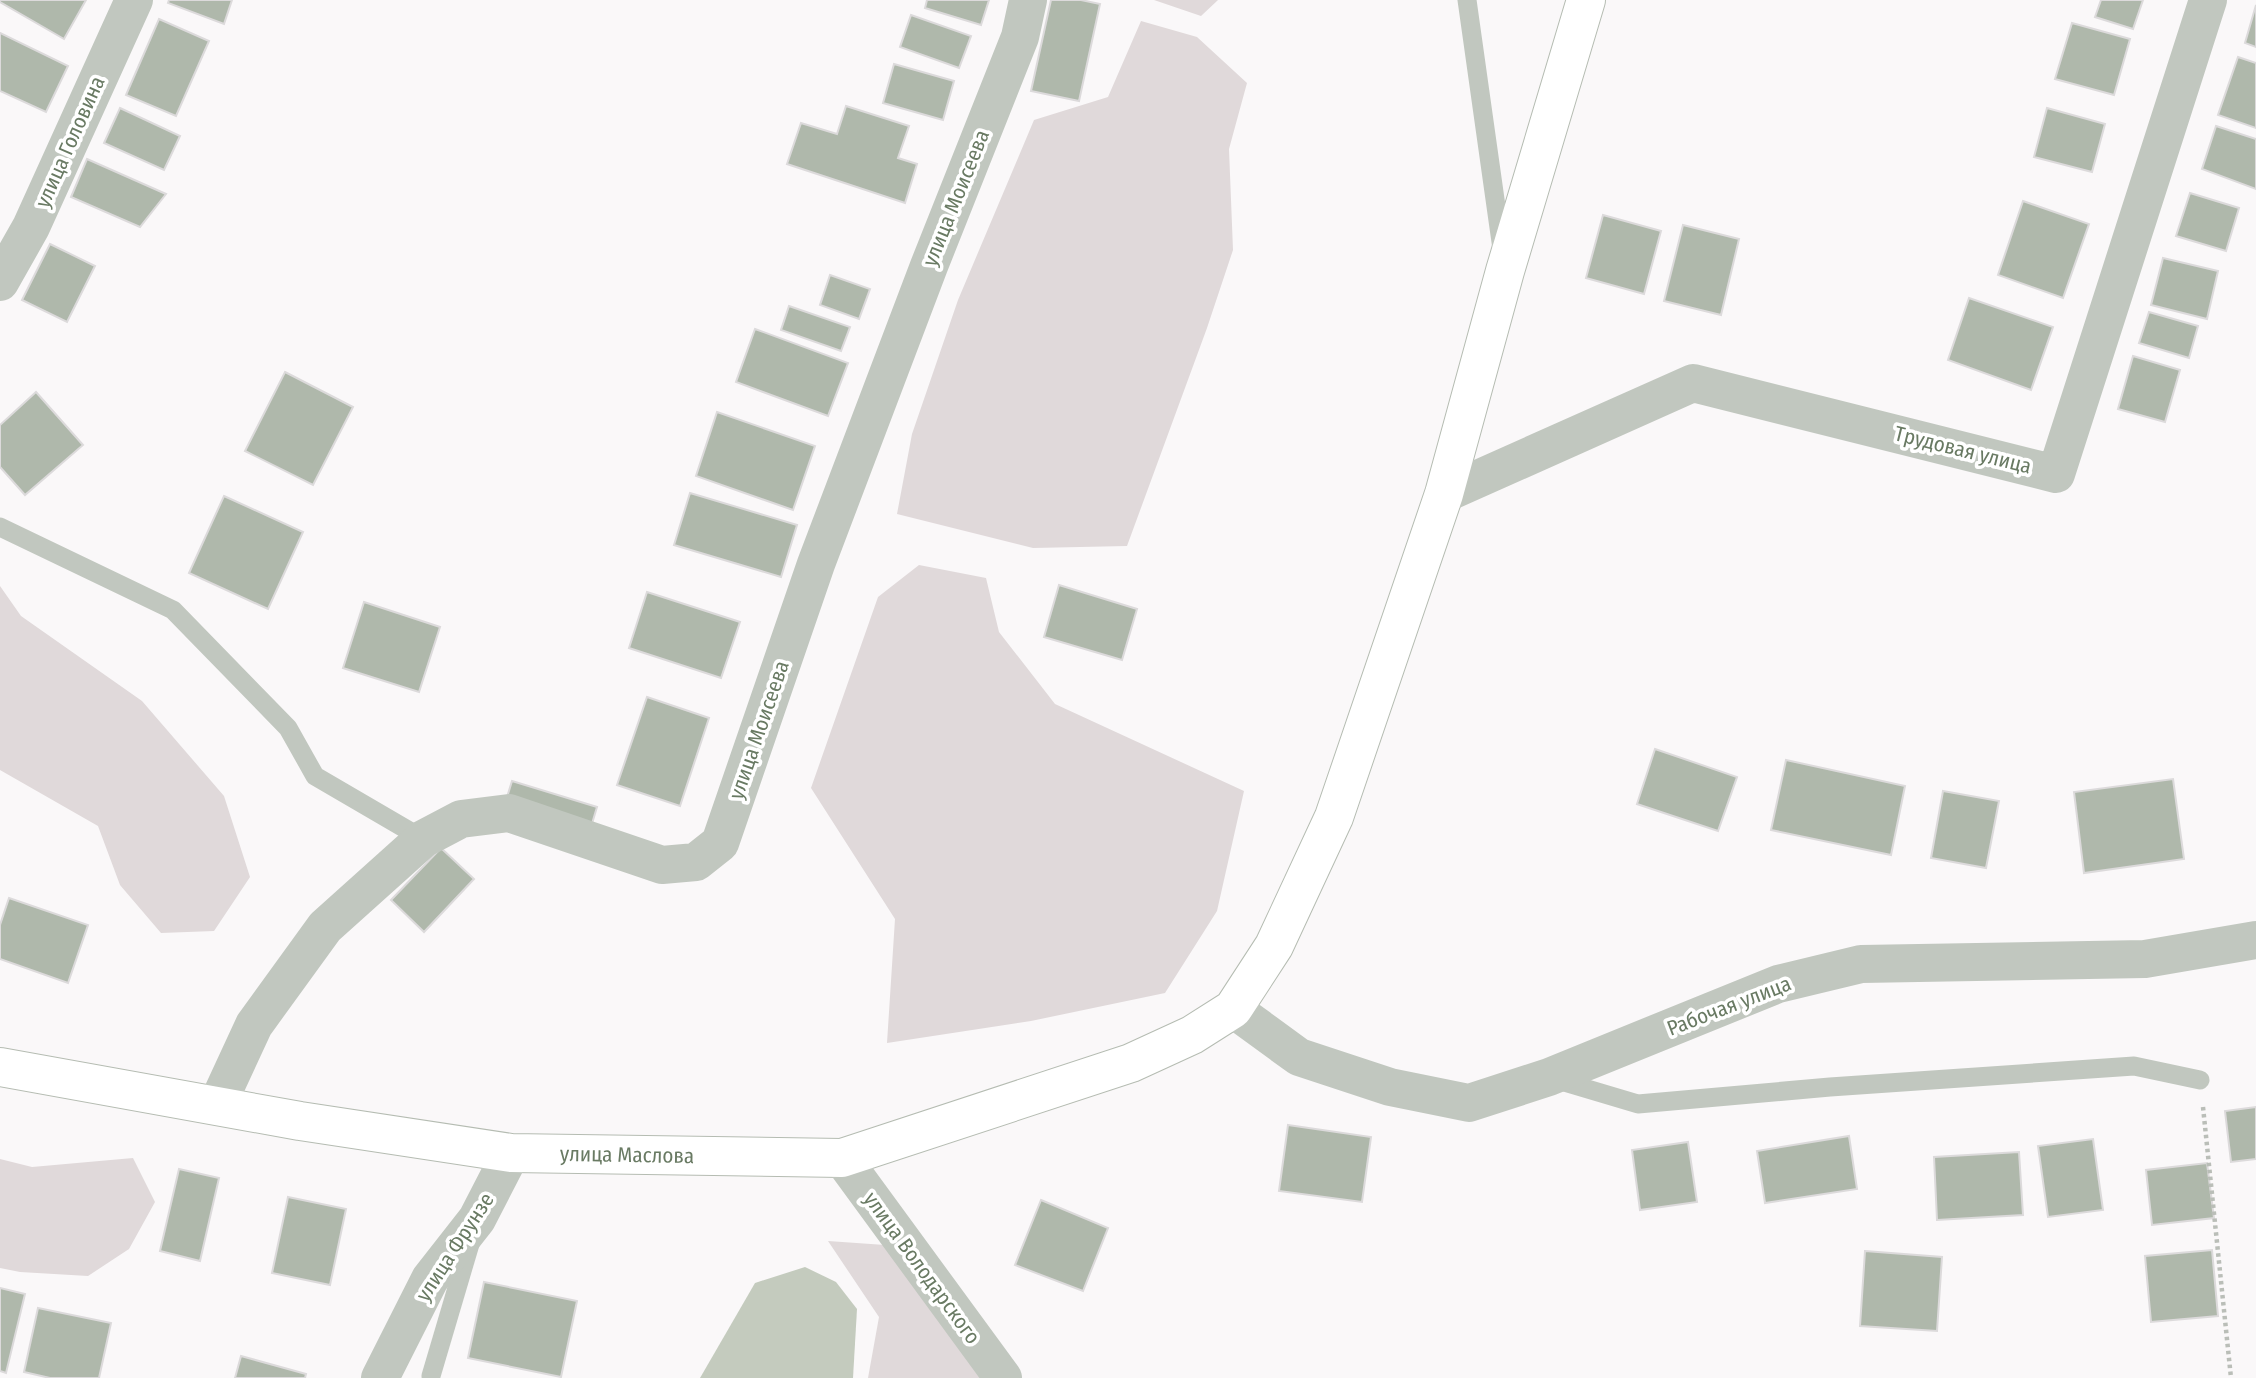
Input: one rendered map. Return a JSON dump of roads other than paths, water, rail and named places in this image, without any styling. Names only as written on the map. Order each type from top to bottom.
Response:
[{"type":"main road","points":[[1233,1009],[1273,947],[1334,817],[1444,494],[1505,271],[1586,0]]},
{"type":"main road","name":"улица Маслова","points":[[0,1067],[300,1121],[511,1153],[842,1158],[1131,1063],[1192,1035],[1233,1009]]},
{"type":"street","name":"улица Головина","points":[[0,282],[31,228],[134,0]]},
{"type":"street","name":"улица Моисеева","points":[[217,1105],[254,1026],[325,927],[423,839],[461,820],[509,813],[662,865],[696,862],[720,843],[816,564],[929,266],[1020,37],[1028,0]]},
{"type":"street","name":"Трудовая улица","points":[[1444,494],[1693,383],[2056,474],[2208,0]]},
{"type":"street","name":"Рабочая улица","points":[[1233,1009],[1299,1057],[1390,1087],[1469,1103],[1549,1077],[1778,984],[1861,964],[2145,959],[2256,940]]},
{"type":"street","name":"улица Фрунзе","points":[[380,1378],[430,1279],[477,1219],[511,1153]]},
{"type":"street","name":"улица Володарского","points":[[842,1158],[1003,1378]]},
{"type":"lane","points":[[1467,0],[1505,271]]},
{"type":"lane","points":[[0,527],[173,610],[289,728],[315,776],[423,839]]},
{"type":"lane","points":[[1549,1077],[1638,1104],[1830,1087],[2134,1066],[2200,1080]]},
{"type":"lane","points":[[431,1376],[477,1219]]}]
